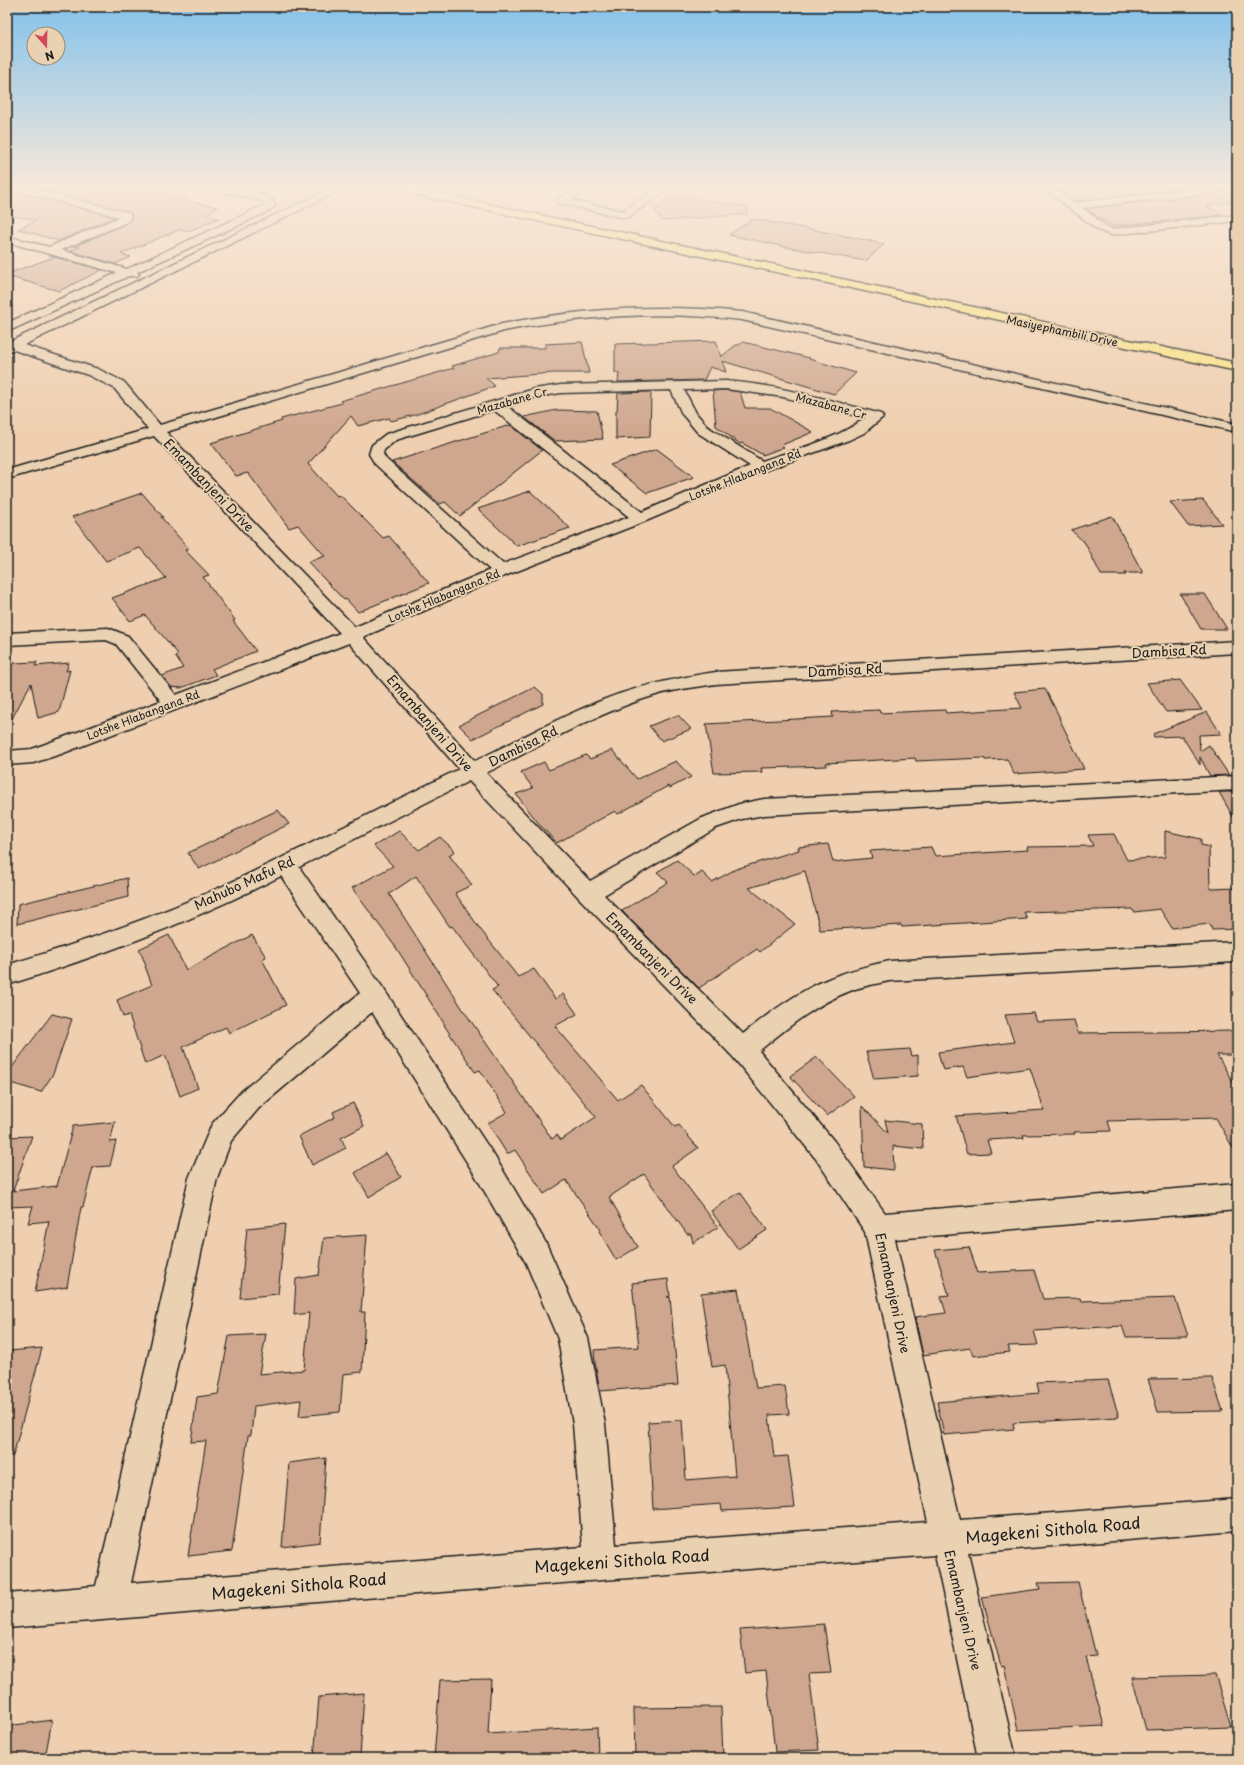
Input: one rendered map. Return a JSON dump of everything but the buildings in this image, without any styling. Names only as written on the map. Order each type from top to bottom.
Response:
[{"type":"main road","name":"Masiyephambili Drive","points":[[774,269],[1237,368]]},
{"type":"street","points":[[118,269],[153,279]]},
{"type":"street","points":[[9,340],[32,316],[134,269]]},
{"type":"street","points":[[9,340],[173,269]]},
{"type":"street","points":[[13,310],[32,316]]},
{"type":"street","points":[[7,475],[502,328],[547,319],[616,311],[661,310],[742,316],[1237,428]]},
{"type":"street","name":"Emambanjeni Drive","points":[[9,340],[93,372],[119,385],[156,430],[352,635],[472,771],[588,893],[742,1049],[825,1150],[878,1227],[997,1758]]},
{"type":"street","name":"Mazabane Cr","points":[[501,572],[380,461],[376,454],[377,448],[391,438],[546,390],[726,385],[753,387],[783,393],[876,417]]},
{"type":"street","points":[[676,386],[695,422],[703,430],[761,468]]},
{"type":"street","points":[[497,405],[640,518]]},
{"type":"street","name":"Lotshe Hlabangana Rd","points":[[7,758],[33,756],[54,749],[352,635],[501,572],[640,518],[761,468],[844,437],[859,430],[876,417]]},
{"type":"street","points":[[7,639],[108,634],[114,636],[122,640],[173,704]]},
{"type":"street","name":"Dambisa Rd","points":[[472,771],[605,706],[628,697],[678,684],[716,678],[1236,648]]},
{"type":"street","name":"Mahubo Mafu Rd","points":[[8,976],[124,936],[230,892],[472,771]]},
{"type":"street","points":[[588,893],[709,823],[739,812],[764,807],[1237,783]]},
{"type":"street","points":[[285,864],[375,995],[485,1166],[536,1253],[573,1338],[590,1424],[601,1562]]},
{"type":"street","points":[[742,1049],[788,1014],[827,990],[859,978],[889,971],[1237,952]]},
{"type":"street","points":[[110,1601],[202,1178],[221,1133],[250,1100],[375,995]]},
{"type":"street","points":[[878,1227],[1237,1197]]},
{"type":"street","name":"Magekeni Sithola Road","points":[[7,1611],[110,1601],[601,1562],[947,1538],[1237,1515]]}]
